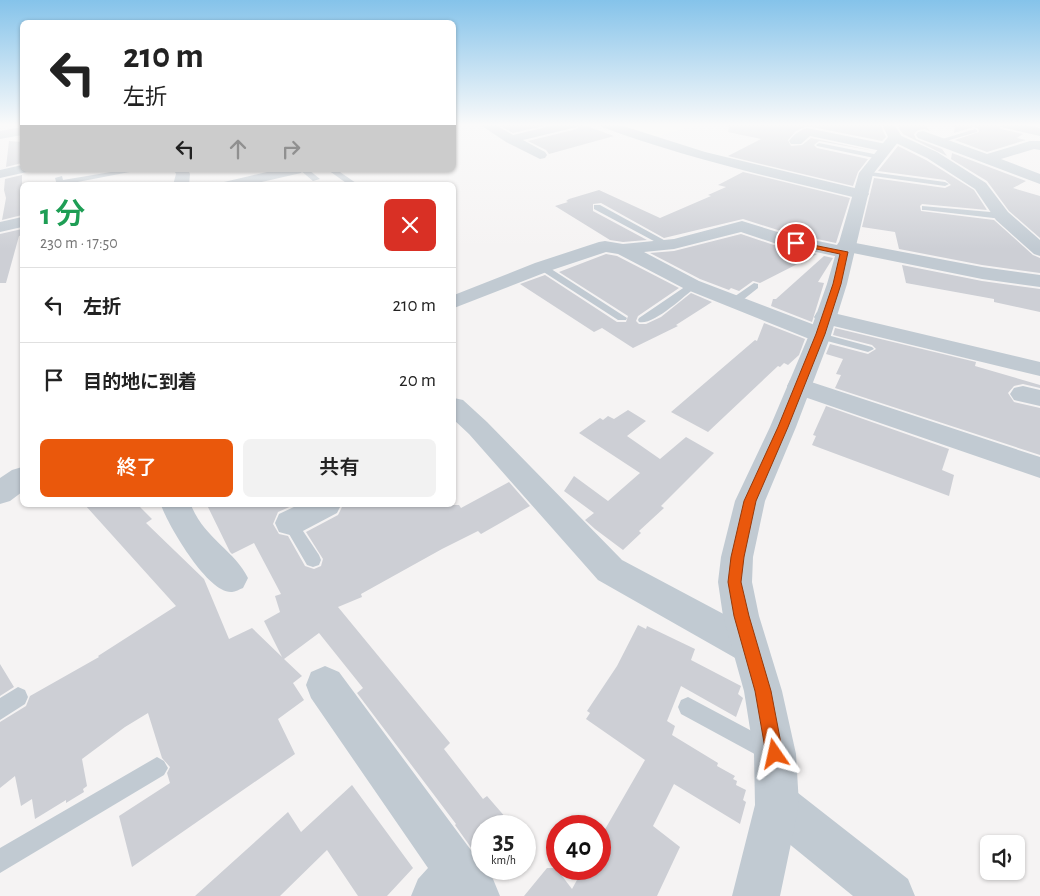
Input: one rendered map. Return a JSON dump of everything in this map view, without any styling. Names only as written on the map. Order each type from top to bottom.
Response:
[{"type":"street","points":[[755,166],[864,183]]},
{"type":"street","points":[[756,896],[778,805],[775,754],[763,691],[734,582],[737,557],[750,501],[822,329],[837,284],[864,183],[873,166]]},
{"type":"street","points":[[949,166],[981,186],[1002,216],[1040,249]]},
{"type":"street","points":[[1004,166],[1040,179]]},
{"type":"street","points":[[1014,170],[1026,166]]},
{"type":"street","points":[[0,174],[20,169]]},
{"type":"street","points":[[242,182],[286,172]]},
{"type":"street","points":[[0,227],[20,222]]},
{"type":"street","points":[[456,301],[542,267],[605,246],[623,249],[668,245],[742,226],[780,240],[1040,282]]},
{"type":"street","points":[[623,249],[692,285],[822,329],[1040,369]]},
{"type":"street","points":[[456,281],[476,293]]},
{"type":"street","points":[[799,386],[1040,468]]},
{"type":"street","points":[[456,408],[478,428],[610,570],[750,647]]},
{"type":"street","points":[[0,493],[20,479]]},
{"type":"street","points":[[176,507],[178,513],[201,549],[231,578]]},
{"type":"street","points":[[290,523],[322,507]]},
{"type":"street","points":[[325,684],[456,888]]},
{"type":"street","points":[[778,805],[892,896]]},
{"type":"lane","points":[[66,182],[124,172]]},
{"type":"lane","points":[[300,172],[316,179]]},
{"type":"lane","points":[[335,172],[350,182]]},
{"type":"lane","points":[[59,178],[60,182]]},
{"type":"lane","points":[[864,183],[946,184]]},
{"type":"lane","points":[[597,207],[668,245]]},
{"type":"lane","points":[[925,208],[1002,216]]},
{"type":"lane","points":[[542,267],[622,318]]},
{"type":"lane","points":[[643,320],[692,285]]},
{"type":"lane","points":[[735,301],[754,286]]},
{"type":"lane","points":[[822,329],[868,349]]},
{"type":"lane","points":[[290,523],[313,560]]},
{"type":"lane","points":[[0,710],[18,697]]},
{"type":"lane","points":[[688,707],[775,754]]},
{"type":"lane","points":[[0,861],[157,768]]},
{"type":"building","points":[[769,166],[863,166],[858,172],[853,186]]},
{"type":"building","points":[[882,166],[935,166],[974,190],[987,210],[922,204],[920,206],[921,211],[994,220],[1033,255],[1040,258],[1040,273],[982,265],[899,249],[895,232],[862,227],[874,178],[945,188],[951,185],[945,180],[878,171]]},
{"type":"building","points":[[962,166],[986,166],[1026,181],[1013,188],[1040,196],[1040,238],[1009,211],[987,181]]},
{"type":"building","points":[[743,172],[850,198],[836,243],[784,232],[743,219],[664,238],[601,203],[593,204],[593,211],[647,240],[623,242],[610,240],[555,206],[568,202],[566,201],[569,199],[599,190],[660,218],[711,196],[708,195],[726,187],[718,185]]},
{"type":"building","points":[[22,175],[22,182],[20,182],[20,216],[2,220],[6,198],[4,190],[5,179]]},
{"type":"building","points":[[20,229],[20,236],[6,283],[0,283],[0,234]]},
{"type":"building","points":[[741,234],[774,245],[817,254],[760,283],[753,281],[739,291],[731,288],[729,290],[700,279],[650,253],[674,251]]},
{"type":"building","points":[[606,254],[617,256],[679,288],[638,316],[636,321],[639,324],[646,324],[661,317],[691,293],[712,302],[676,325],[678,326],[633,348],[602,328],[594,332],[520,284],[545,275],[617,322],[626,322],[628,316],[559,272]]},
{"type":"building","points":[[824,256],[833,258],[818,282],[824,283],[812,322],[771,306],[773,299],[776,299]]},
{"type":"building","points":[[902,265],[982,281],[1040,289],[1040,312],[994,302],[994,299],[906,283]]},
{"type":"building","points":[[764,323],[805,339],[799,355],[788,365],[784,363],[780,367],[778,366],[708,432],[671,412],[755,340],[757,341]]},
{"type":"building","points":[[835,328],[976,362],[975,366],[1040,385],[1040,388],[1023,384],[1014,386],[1008,393],[1014,402],[1040,408],[1040,455],[835,388],[841,375],[836,374],[843,359],[826,354],[830,344],[868,354],[876,349],[872,345],[833,335]]},
{"type":"building","points":[[826,406],[949,449],[942,470],[954,475],[949,496],[812,445],[816,436],[813,435]]},
{"type":"building","points":[[628,410],[646,421],[627,436],[660,459],[686,437],[714,453],[661,506],[664,508],[639,531],[641,533],[623,550],[585,520],[594,513],[564,491],[574,476],[608,501],[640,473],[579,433],[600,418],[603,420],[608,416],[614,419]]},
{"type":"building","points":[[509,482],[530,506],[481,534],[478,531],[442,549],[361,594],[362,597],[338,607],[450,743],[444,749],[483,799],[487,796],[503,815],[471,815],[471,848],[456,824],[357,693],[363,688],[319,633],[284,659],[302,676],[293,683],[304,700],[278,719],[295,754],[132,867],[119,816],[170,783],[167,773],[170,767],[162,758],[148,713],[125,727],[82,759],[87,786],[83,789],[84,792],[66,803],[66,800],[35,819],[32,799],[21,806],[15,776],[0,788],[0,722],[26,706],[30,696],[99,657],[176,606],[87,507],[140,507],[152,519],[146,523],[204,579],[229,639],[252,628],[282,657],[264,621],[280,612],[275,596],[281,594],[254,543],[232,554],[208,507],[289,507],[278,512],[273,524],[279,534],[288,536],[305,566],[314,569],[321,566],[323,559],[306,532],[338,515],[342,507],[456,507],[456,505],[459,505],[461,508]]},
{"type":"building","points":[[638,625],[646,629],[647,626],[695,649],[691,660],[741,686],[738,694],[743,698],[736,717],[681,686],[667,721],[675,726],[672,735],[718,763],[717,766],[735,776],[733,779],[737,781],[736,785],[746,790],[743,800],[746,802],[740,824],[674,784],[653,826],[680,847],[657,896],[524,896],[546,869],[546,880],[565,880],[572,889],[577,880],[611,880],[611,819],[645,760],[586,719],[590,713],[587,711],[617,666]]},
{"type":"building","points":[[0,664],[14,687],[0,696]]},
{"type":"building","points":[[352,785],[413,868],[387,896],[358,896],[327,850],[280,896],[195,896],[288,812],[301,832]]},
{"type":"route","points":[[775,754],[763,691],[741,616],[734,582],[737,557],[750,501],[759,476],[783,427],[820,334],[837,284],[844,252],[796,243]]}]
